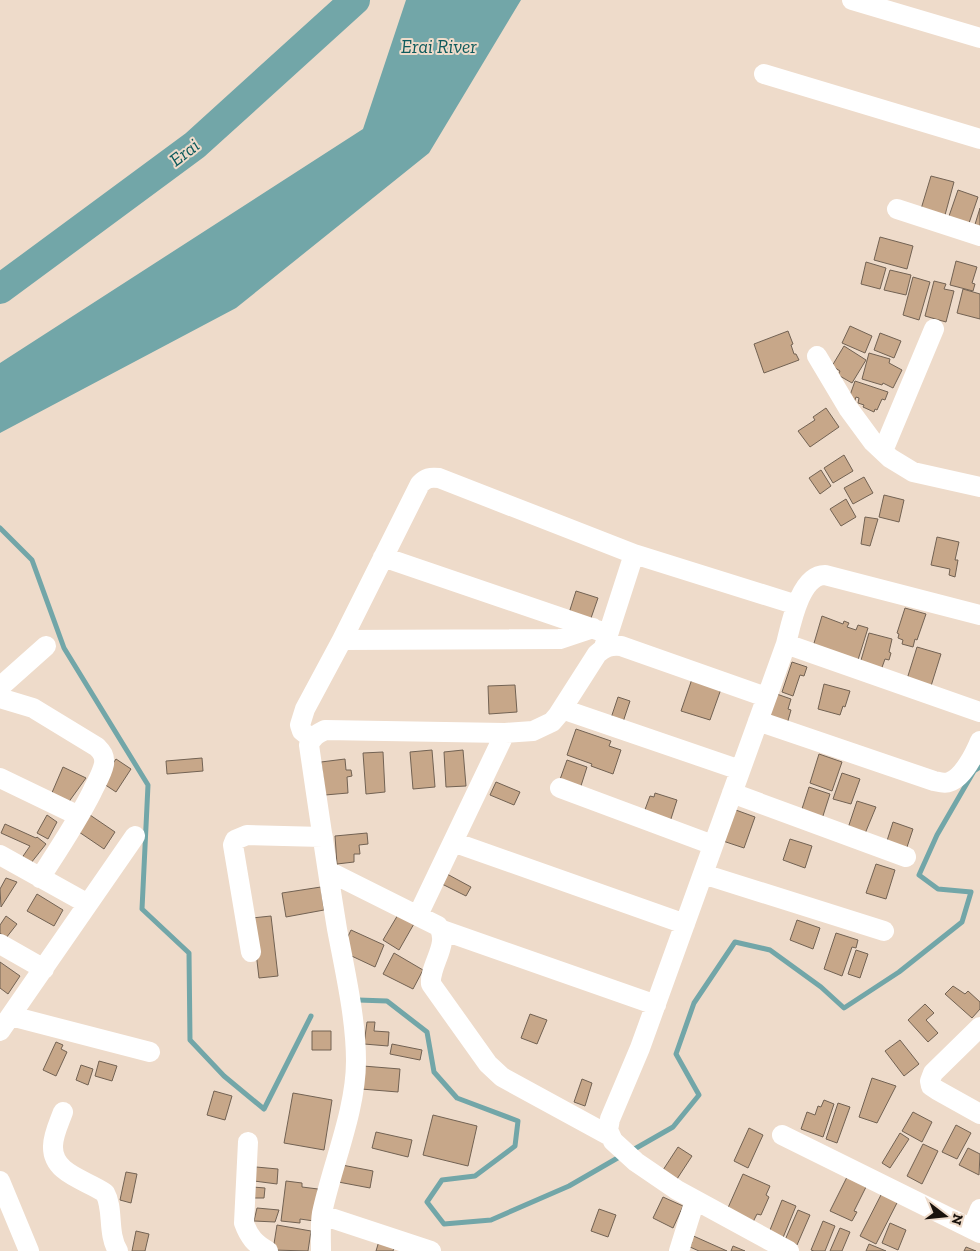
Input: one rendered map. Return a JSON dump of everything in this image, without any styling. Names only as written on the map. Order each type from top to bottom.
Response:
[{"type":"street","points":[[852,0],[980,38]]},
{"type":"street","points":[[764,74],[980,139]]},
{"type":"street","points":[[897,209],[980,236]]},
{"type":"street","points":[[883,451],[934,329]]},
{"type":"street","points":[[817,356],[848,408],[873,442],[890,458],[914,472],[980,487]]},
{"type":"street","points":[[312,739],[302,731],[300,725],[302,715],[342,640],[420,484],[430,477],[439,478],[634,554],[797,605]]},
{"type":"street","points":[[321,1251],[322,1214],[344,1131],[356,1062],[348,994],[309,745],[316,734],[325,730],[505,733],[538,729],[552,722],[562,710],[597,654],[602,636],[634,554]]},
{"type":"street","points":[[383,557],[602,636],[613,645],[621,646],[766,697]]},
{"type":"street","points":[[611,1139],[608,1130],[610,1119],[656,1005],[786,644],[797,605],[810,580],[825,574],[980,615]]},
{"type":"street","points":[[342,640],[560,639],[602,636]]},
{"type":"street","points":[[786,644],[980,712]]},
{"type":"street","points":[[0,687],[46,646]]},
{"type":"street","points":[[0,698],[33,708],[97,747],[103,754],[102,772],[79,816],[40,878]]},
{"type":"street","points":[[562,710],[740,770]]},
{"type":"street","points":[[758,721],[943,783],[957,777],[975,753],[980,741]]},
{"type":"street","points":[[418,915],[505,733]]},
{"type":"street","points":[[0,778],[79,816]]},
{"type":"street","points":[[560,788],[713,845]]},
{"type":"street","points":[[732,792],[906,857]]},
{"type":"street","points":[[251,952],[233,845],[235,840],[247,835],[323,837]]},
{"type":"street","points":[[135,836],[5,1024],[150,1052]]},
{"type":"street","points":[[453,842],[685,924]]},
{"type":"street","points":[[0,855],[88,904]]},
{"type":"street","points":[[328,872],[434,922],[442,930],[656,1005]]},
{"type":"street","points":[[703,874],[884,931]]},
{"type":"street","points":[[442,930],[442,939],[431,976],[431,984],[488,1064],[502,1077],[611,1139],[636,1162],[694,1200],[789,1251]]},
{"type":"street","points":[[0,944],[44,969]]},
{"type":"street","points":[[980,1027],[933,1073],[930,1082],[931,1086],[937,1090],[980,1114]]},
{"type":"street","points":[[63,1112],[52,1148],[57,1162],[70,1174],[105,1193],[118,1251]]},
{"type":"street","points":[[782,1135],[976,1231],[980,1209]]},
{"type":"street","points":[[248,1142],[244,1223],[248,1234],[256,1244],[268,1251]]},
{"type":"street","points":[[0,1181],[29,1251]]},
{"type":"street","points":[[679,1251],[694,1200]]},
{"type":"street","points":[[322,1214],[431,1251]]},
{"type":"water","name":"Erai River","points":[[406,0],[521,0],[429,153],[236,308],[0,433],[0,363],[363,129]]},
{"type":"building","points":[[931,176],[954,182],[945,215],[921,209]]},
{"type":"building","points":[[958,190],[978,197],[968,226],[948,219]]},
{"type":"building","points":[[980,208],[980,233],[973,231]]},
{"type":"building","points":[[880,237],[913,246],[907,269],[874,260]]},
{"type":"building","points":[[956,261],[977,267],[972,283],[975,284],[973,291],[950,285]]},
{"type":"building","points":[[866,262],[886,268],[880,289],[861,284]]},
{"type":"building","points":[[890,270],[911,275],[906,295],[884,290]]},
{"type":"building","points":[[913,277],[930,282],[919,320],[903,315]]},
{"type":"building","points":[[934,281],[946,284],[944,289],[954,291],[946,322],[925,316]]},
{"type":"building","points":[[963,289],[980,294],[980,319],[957,313]]},
{"type":"building","points":[[850,326],[872,336],[865,353],[842,343]]},
{"type":"building","points":[[788,331],[793,344],[791,345],[794,354],[796,354],[799,360],[764,373],[754,344]]},
{"type":"building","points":[[880,333],[901,341],[894,358],[874,350]]},
{"type":"building","points":[[844,346],[866,360],[852,383],[838,375],[840,371],[832,366]]},
{"type":"building","points":[[869,353],[890,359],[889,363],[902,370],[893,388],[883,383],[882,385],[862,379]]},
{"type":"building","points":[[855,381],[888,392],[885,400],[882,399],[877,410],[875,409],[874,412],[863,407],[864,405],[858,403],[859,398],[856,397],[854,403],[848,401]]},
{"type":"building","points":[[826,408],[839,427],[810,447],[798,431],[815,420],[813,417]]},
{"type":"building","points":[[844,455],[853,471],[833,483],[824,468]]},
{"type":"building","points":[[821,470],[831,486],[820,494],[809,478]]},
{"type":"building","points":[[864,477],[873,493],[853,504],[844,488]]},
{"type":"building","points":[[884,495],[904,500],[899,522],[879,517]]},
{"type":"building","points":[[846,499],[856,517],[841,526],[830,509]]},
{"type":"building","points":[[865,517],[878,519],[870,546],[861,544]]},
{"type":"building","points":[[937,537],[959,542],[955,560],[958,560],[955,577],[949,575],[950,569],[931,565]]},
{"type":"building","points":[[576,591],[598,598],[590,621],[569,613]]},
{"type":"building","points":[[905,608],[926,614],[913,647],[902,644],[903,640],[898,638],[899,634],[897,633]]},
{"type":"building","points":[[822,616],[843,624],[844,621],[849,623],[847,627],[856,630],[858,625],[868,628],[857,663],[812,650]]},
{"type":"building","points":[[869,633],[892,639],[889,660],[885,659],[880,673],[859,667]]},
{"type":"building","points":[[917,647],[941,654],[931,686],[907,679]]},
{"type":"building","points":[[792,662],[807,667],[804,676],[800,675],[793,696],[782,692]]},
{"type":"building","points":[[692,679],[721,689],[710,720],[681,711]]},
{"type":"building","points":[[824,684],[850,691],[845,707],[843,706],[840,715],[818,709]]},
{"type":"building","points":[[515,685],[517,712],[489,714],[488,686]]},
{"type":"building","points":[[771,692],[791,699],[788,709],[791,710],[787,724],[761,721]]},
{"type":"building","points":[[618,697],[630,701],[622,725],[610,721]]},
{"type":"building","points":[[576,729],[611,741],[609,746],[621,750],[613,774],[567,755]]},
{"type":"building","points":[[432,750],[435,787],[413,789],[410,752]]},
{"type":"building","points":[[463,750],[466,786],[446,787],[444,752]]},
{"type":"building","points":[[383,752],[385,792],[366,794],[363,753]]},
{"type":"building","points":[[819,754],[842,762],[832,791],[810,783]]},
{"type":"building","points":[[202,758],[203,771],[167,774],[166,761]]},
{"type":"building","points":[[116,759],[131,769],[116,792],[101,782]]},
{"type":"building","points":[[345,759],[346,770],[351,770],[352,776],[347,777],[348,793],[325,795],[321,762]]},
{"type":"building","points":[[567,760],[587,767],[579,792],[558,785]]},
{"type":"building","points":[[63,767],[86,778],[68,803],[51,795]]},
{"type":"building","points":[[842,773],[860,779],[851,804],[833,799]]},
{"type":"building","points":[[496,782],[520,792],[514,805],[490,795]]},
{"type":"building","points":[[809,787],[830,794],[821,822],[800,815]]},
{"type":"building","points":[[655,793],[677,800],[669,825],[643,815],[650,796],[654,797]]},
{"type":"building","points":[[857,801],[876,807],[864,836],[847,831]]},
{"type":"building","points":[[733,809],[755,817],[744,848],[723,841]]},
{"type":"building","points":[[47,815],[57,822],[48,839],[37,833]]},
{"type":"building","points":[[90,815],[115,832],[104,849],[79,832]]},
{"type":"building","points":[[893,822],[913,829],[905,853],[885,847]]},
{"type":"building","points":[[5,824],[37,837],[46,844],[27,868],[19,862],[30,846],[1,833]]},
{"type":"building","points":[[367,833],[368,844],[359,845],[360,854],[354,854],[354,862],[337,864],[335,836]]},
{"type":"building","points":[[790,839],[812,846],[805,868],[783,860]]},
{"type":"building","points":[[876,864],[895,870],[886,899],[866,893]]},
{"type":"building","points":[[447,874],[471,887],[466,896],[442,884]]},
{"type":"building","points":[[6,878],[17,882],[1,907],[0,889]]},
{"type":"building","points":[[321,887],[324,910],[286,917],[282,893]]},
{"type":"building","points":[[37,894],[63,910],[54,926],[27,911]]},
{"type":"building","points":[[399,913],[415,922],[399,950],[383,940]]},
{"type":"building","points":[[6,916],[17,924],[6,938],[0,933],[0,925]]},
{"type":"building","points":[[271,916],[278,976],[259,978],[252,918]]},
{"type":"building","points":[[797,920],[820,928],[813,949],[790,940]]},
{"type":"building","points":[[351,930],[384,945],[375,967],[341,951]]},
{"type":"building","points":[[836,933],[858,940],[856,948],[852,947],[842,976],[824,969]]},
{"type":"building","points":[[856,950],[868,954],[860,978],[848,974]]},
{"type":"building","points":[[394,953],[423,970],[413,989],[383,974]]},
{"type":"building","points":[[0,962],[20,976],[8,994],[0,988]]},
{"type":"building","points":[[953,986],[965,994],[968,991],[980,1002],[980,1009],[972,1018],[945,994]]},
{"type":"building","points":[[925,1004],[934,1013],[926,1020],[938,1033],[928,1042],[908,1020]]},
{"type":"building","points":[[530,1014],[547,1020],[537,1044],[521,1038]]},
{"type":"building","points":[[367,1022],[375,1022],[374,1031],[389,1032],[388,1046],[364,1044]]},
{"type":"building","points":[[312,1031],[331,1031],[331,1050],[312,1050]]},
{"type":"building","points":[[900,1040],[919,1064],[904,1076],[885,1051]]},
{"type":"building","points":[[56,1042],[63,1045],[61,1049],[67,1052],[56,1076],[43,1070]]},
{"type":"building","points":[[392,1044],[422,1050],[420,1060],[390,1054]]},
{"type":"building","points":[[99,1061],[117,1066],[112,1081],[95,1076]]},
{"type":"building","points":[[81,1065],[93,1069],[88,1085],[76,1080]]},
{"type":"building","points":[[363,1066],[400,1069],[398,1092],[361,1089]]},
{"type":"building","points":[[872,1078],[896,1086],[877,1123],[859,1117]]},
{"type":"building","points":[[582,1079],[592,1083],[585,1106],[574,1102]]},
{"type":"building","points":[[214,1091],[232,1096],[225,1120],[207,1115]]},
{"type":"building","points":[[293,1093],[332,1100],[324,1150],[284,1143]]},
{"type":"building","points":[[824,1100],[834,1104],[823,1137],[801,1129],[807,1112],[815,1115],[818,1106],[821,1107]]},
{"type":"building","points":[[838,1103],[850,1107],[837,1143],[826,1139]]},
{"type":"building","points":[[913,1112],[932,1122],[922,1142],[902,1131]]},
{"type":"building","points":[[433,1115],[477,1126],[468,1166],[423,1155]]},
{"type":"building","points":[[956,1125],[971,1133],[957,1159],[942,1152]]},
{"type":"building","points":[[749,1128],[763,1135],[748,1168],[734,1161]]},
{"type":"building","points":[[376,1132],[412,1140],[408,1157],[372,1148]]},
{"type":"building","points":[[900,1133],[909,1139],[890,1168],[882,1163]]},
{"type":"building","points":[[923,1144],[938,1151],[922,1184],[907,1176]]},
{"type":"building","points":[[678,1147],[692,1156],[677,1179],[663,1170]]},
{"type":"building","points":[[968,1148],[980,1154],[979,1175],[959,1165]]},
{"type":"building","points":[[342,1165],[373,1171],[370,1188],[333,1181]]},
{"type":"building","points":[[256,1167],[278,1169],[277,1184],[254,1181]]},
{"type":"building","points":[[126,1172],[137,1174],[131,1203],[120,1200]]},
{"type":"building","points":[[743,1174],[770,1186],[766,1195],[769,1197],[761,1215],[757,1214],[753,1222],[727,1210]]},
{"type":"building","points":[[847,1177],[866,1187],[854,1211],[857,1212],[852,1221],[830,1211]]},
{"type":"building","points":[[286,1181],[302,1183],[302,1187],[318,1189],[314,1221],[300,1219],[300,1223],[281,1221]]},
{"type":"building","points":[[253,1187],[265,1188],[264,1198],[253,1198]]},
{"type":"building","points":[[884,1189],[900,1197],[876,1244],[860,1236]]},
{"type":"building","points":[[663,1197],[683,1206],[673,1228],[653,1218]]},
{"type":"building","points":[[782,1200],[796,1206],[782,1240],[768,1235]]},
{"type":"building","points":[[257,1208],[279,1210],[275,1222],[254,1221]]},
{"type":"building","points":[[599,1209],[616,1215],[608,1237],[591,1231]]},
{"type":"building","points":[[798,1210],[810,1215],[797,1245],[785,1240]]},
{"type":"building","points":[[823,1221],[835,1226],[825,1251],[811,1250]]},
{"type":"building","points":[[890,1223],[906,1230],[898,1250],[882,1243]]},
{"type":"building","points":[[277,1225],[311,1231],[308,1251],[273,1250]]},
{"type":"building","points":[[840,1228],[850,1232],[842,1251],[830,1251]]},
{"type":"building","points":[[136,1231],[149,1234],[145,1251],[132,1251]]},
{"type":"building","points":[[689,1234],[727,1251],[699,1251],[690,1247],[692,1242],[687,1240]]},
{"type":"building","points":[[379,1241],[395,1246],[393,1251],[376,1251]]},
{"type":"building","points":[[869,1244],[886,1251],[866,1251]]},
{"type":"building","points":[[733,1246],[745,1251],[731,1251]]},
{"type":"building","points":[[966,1247],[976,1251],[964,1251]]},
{"type":"waterway","name":"Erai","points":[[0,289],[195,145],[355,0]]},
{"type":"waterway","points":[[0,528],[32,560],[64,648],[148,785],[142,909],[189,953],[190,1040],[224,1076],[264,1109],[311,1016]]},
{"type":"waterway","points":[[631,1151],[673,1127],[699,1095],[676,1054],[694,1003],[735,942],[770,950],[821,987],[844,1008],[899,972],[962,922],[971,892],[938,889],[919,875],[937,835],[974,771],[980,767]]},
{"type":"waterway","points":[[358,1000],[387,1001],[427,1032],[434,1072],[457,1098],[518,1121],[515,1146],[475,1176],[442,1180],[427,1202],[444,1224],[491,1220],[569,1186],[621,1156]]}]
